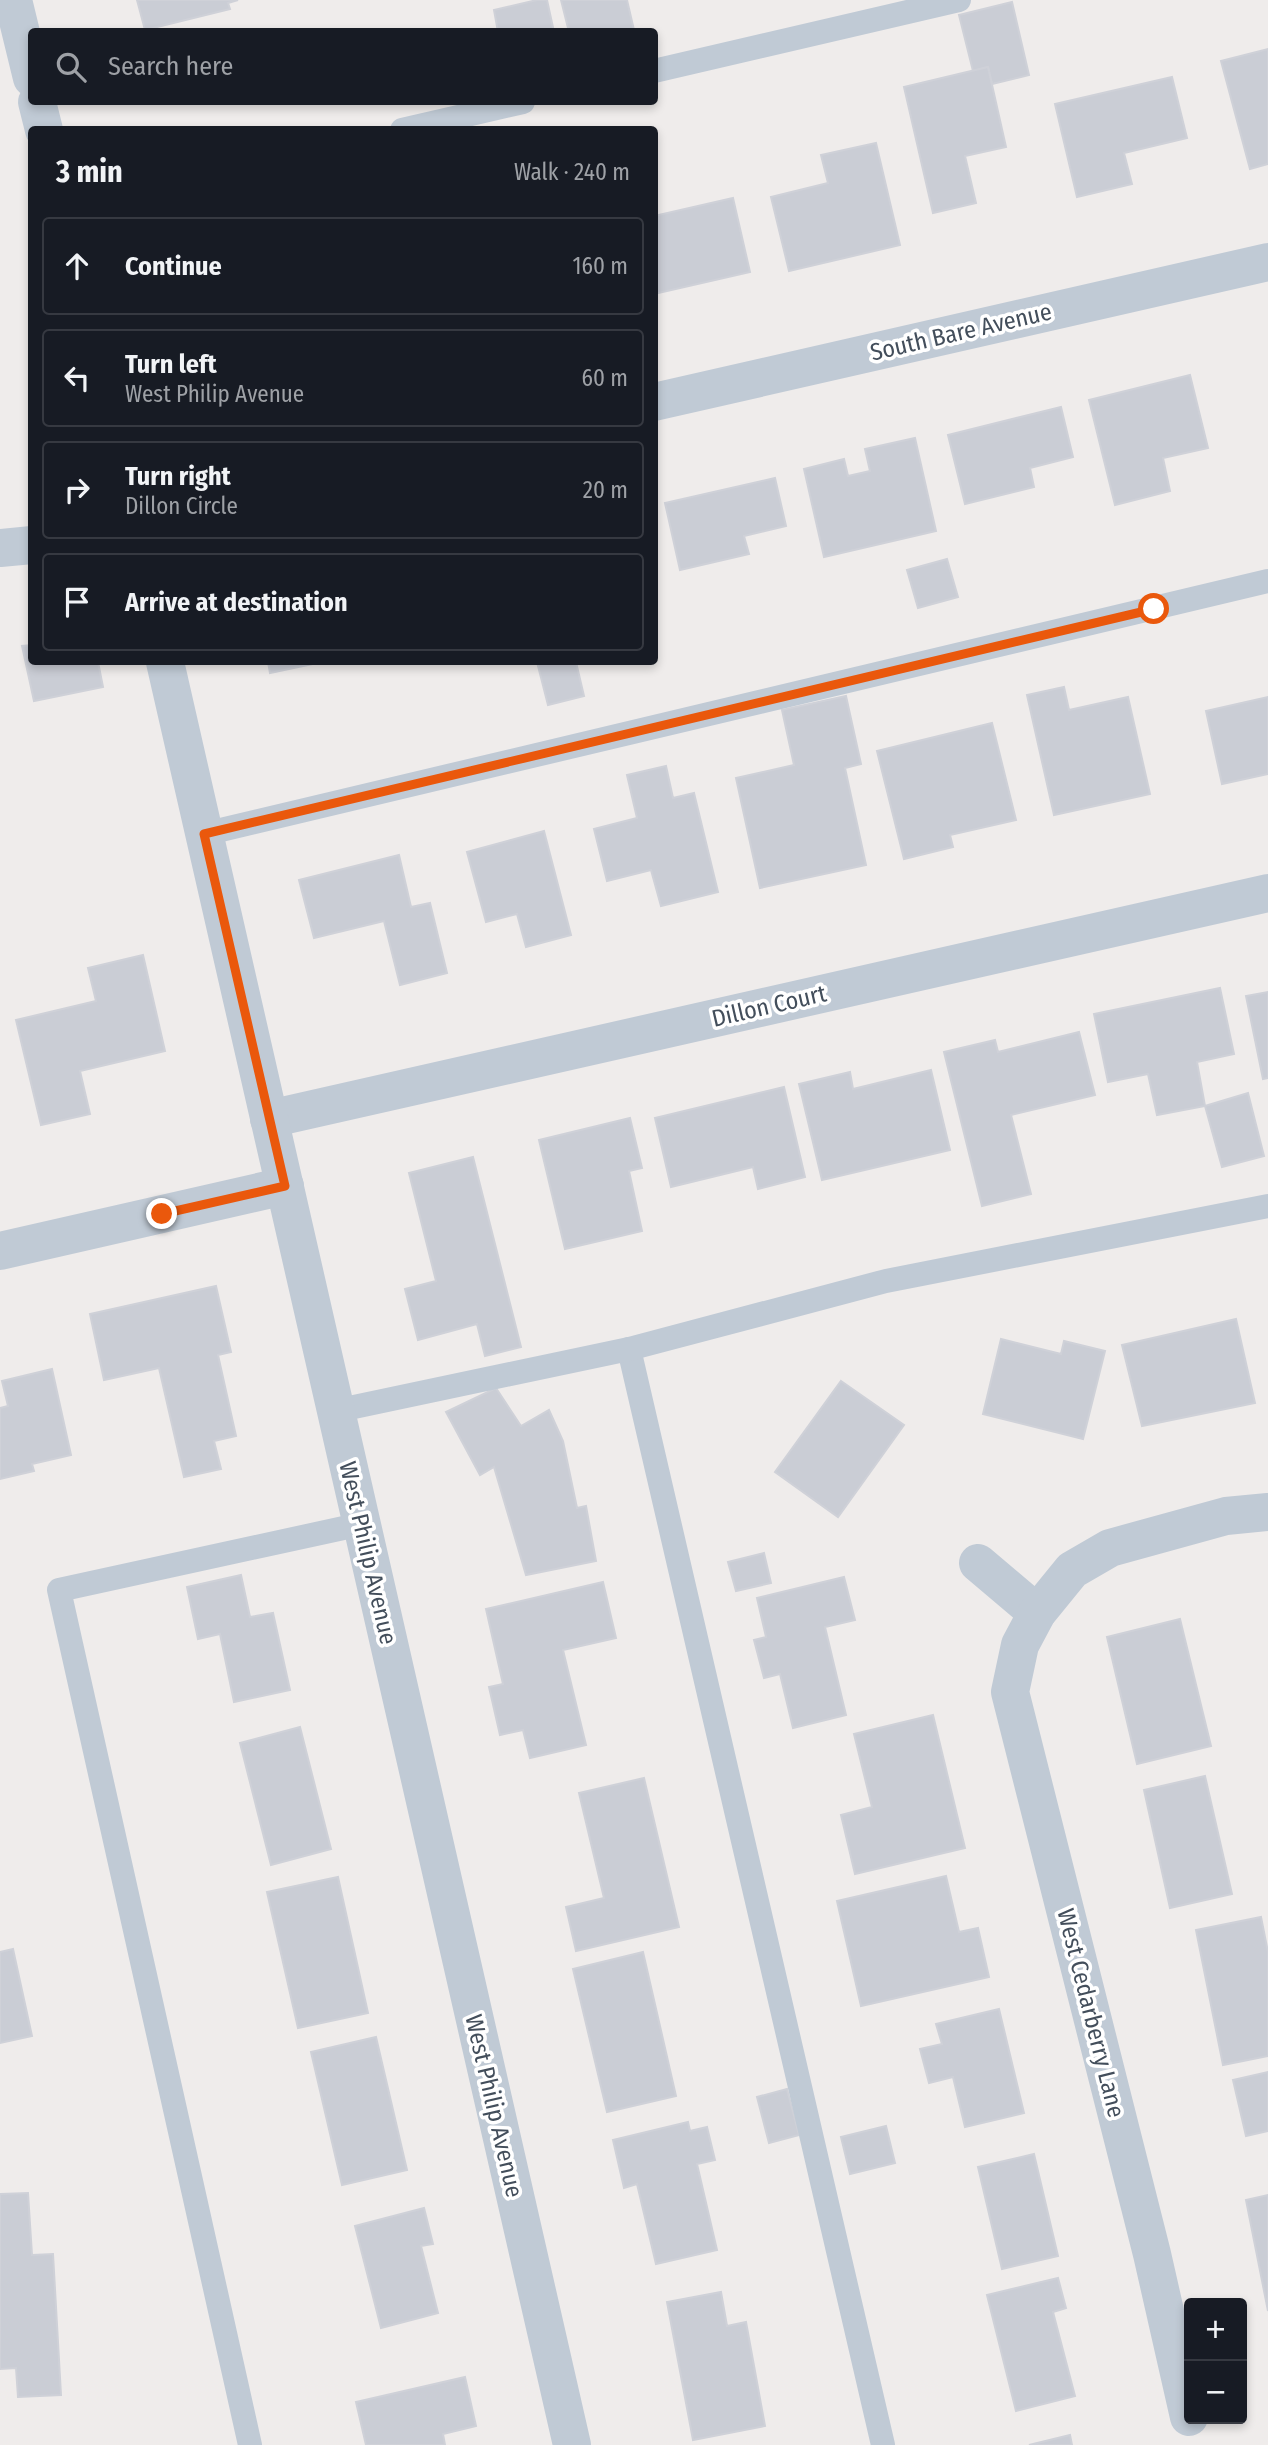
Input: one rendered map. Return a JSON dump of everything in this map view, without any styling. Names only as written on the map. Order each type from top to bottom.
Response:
[{"type":"street","points":[[13,0],[28,62]]},
{"type":"street","points":[[38,105],[43,126]]},
{"type":"street","name":"South Bare Avenue","points":[[658,401],[1268,262]]},
{"type":"street","points":[[0,548],[28,545]]},
{"type":"street","name":"West Philip Avenue","points":[[166,665],[572,2445]]},
{"type":"street","name":"Dillon Court","points":[[269,1119],[1268,893]]},
{"type":"street","points":[[0,1251],[285,1186]]},
{"type":"street","name":"West Cedarberry Lane","points":[[1184,2396],[1149,2240],[1010,1692],[1020,1646],[1037,1613],[1072,1570],[1110,1548],[1226,1516],[1268,1512]]},
{"type":"street","points":[[978,1563],[1037,1613]]},
{"type":"street","name":"West Cedarberry Lane","points":[[1191,2424],[1196,2445]]},
{"type":"lane","points":[[658,70],[959,0]]},
{"type":"lane","points":[[419,126],[510,105]]},
{"type":"lane","points":[[204,834],[1268,582]]},
{"type":"lane","points":[[335,1411],[629,1349],[886,1281],[1268,1206]]},
{"type":"lane","points":[[629,1349],[883,2445]]},
{"type":"lane","points":[[250,2445],[59,1590],[362,1524]]},
{"type":"building","points":[[137,0],[238,0],[228,3],[230,9],[144,28]]},
{"type":"building","points":[[547,0],[553,28],[497,28],[494,10]]},
{"type":"building","points":[[561,0],[627,0],[634,28],[568,28]]},
{"type":"building","points":[[1012,2],[1029,75],[992,84],[988,67],[973,71],[959,15]]},
{"type":"building","points":[[1268,49],[1268,164],[1250,169],[1221,61]]},
{"type":"building","points":[[988,67],[1006,147],[965,156],[976,203],[933,213],[904,87]]},
{"type":"building","points":[[1172,77],[1187,138],[1124,153],[1132,184],[1077,197],[1055,104]]},
{"type":"building","points":[[876,143],[900,245],[789,271],[771,197],[828,183],[821,155]]},
{"type":"building","points":[[733,198],[750,272],[658,293],[658,215]]},
{"type":"building","points":[[1190,375],[1208,448],[1163,458],[1170,491],[1115,505],[1089,400]]},
{"type":"building","points":[[1061,407],[1073,457],[1030,468],[1034,487],[965,504],[948,435]]},
{"type":"building","points":[[915,438],[936,531],[824,557],[804,469],[844,459],[848,476],[870,471],[865,449]]},
{"type":"building","points":[[775,478],[786,526],[744,536],[749,554],[680,570],[665,503]]},
{"type":"building","points":[[947,559],[958,597],[918,608],[907,570]]},
{"type":"building","points":[[28,645],[28,665],[99,665],[103,687],[34,701],[22,646]]},
{"type":"building","points":[[269,665],[308,665],[270,673]]},
{"type":"building","points":[[538,665],[577,665],[584,696],[548,705]]},
{"type":"building","points":[[1064,687],[1069,710],[1128,697],[1150,794],[1054,815],[1027,695]]},
{"type":"building","points":[[846,696],[861,764],[845,768],[866,865],[760,888],[736,778],[794,765],[782,710]]},
{"type":"building","points":[[1268,697],[1268,774],[1222,784],[1206,711]]},
{"type":"building","points":[[992,723],[1016,820],[950,835],[953,847],[904,859],[877,751]]},
{"type":"building","points":[[666,766],[673,798],[694,793],[718,892],[661,906],[651,870],[607,881],[594,829],[637,818],[627,775]]},
{"type":"building","points":[[544,831],[571,935],[526,947],[517,914],[486,922],[467,852]]},
{"type":"building","points":[[399,855],[411,907],[430,903],[447,973],[400,985],[384,921],[314,938],[299,880]]},
{"type":"building","points":[[143,955],[165,1051],[80,1071],[90,1114],[41,1125],[16,1020],[96,1001],[88,968]]},
{"type":"building","points":[[1220,988],[1234,1054],[1197,1062],[1205,1106],[1157,1115],[1148,1074],[1108,1082],[1094,1014]]},
{"type":"building","points":[[1268,992],[1268,1078],[1263,1079],[1246,996]]},
{"type":"building","points":[[1079,1032],[1095,1095],[1011,1115],[1031,1194],[982,1206],[944,1052],[995,1040],[998,1052]]},
{"type":"building","points":[[931,1070],[950,1150],[822,1180],[799,1084],[850,1072],[853,1089]]},
{"type":"building","points":[[784,1087],[805,1177],[758,1189],[753,1167],[671,1187],[655,1118]]},
{"type":"building","points":[[1248,1093],[1264,1156],[1222,1167],[1205,1106]]},
{"type":"building","points":[[630,1118],[642,1168],[629,1171],[642,1231],[565,1249],[539,1140]]},
{"type":"building","points":[[473,1157],[521,1347],[485,1356],[477,1324],[418,1340],[405,1289],[436,1281],[409,1173]]},
{"type":"building","points":[[216,1286],[231,1352],[218,1355],[236,1436],[214,1441],[221,1469],[184,1477],[159,1368],[104,1380],[90,1314]]},
{"type":"building","points":[[1236,1319],[1255,1403],[1142,1426],[1122,1345]]},
{"type":"building","points":[[1001,1339],[1061,1354],[1064,1341],[1105,1351],[1083,1439],[983,1414]]},
{"type":"building","points":[[52,1369],[71,1455],[32,1464],[34,1471],[0,1479],[0,1408],[8,1406],[2,1381]]},
{"type":"building","points":[[841,1381],[904,1425],[838,1517],[775,1472]]},
{"type":"building","points":[[496,1388],[521,1426],[549,1410],[563,1441],[577,1508],[586,1506],[596,1561],[526,1575],[494,1467],[480,1475],[446,1412]]},
{"type":"building","points":[[764,1553],[771,1583],[736,1591],[728,1562]]},
{"type":"building","points":[[241,1575],[250,1617],[273,1613],[290,1690],[234,1702],[220,1634],[198,1639],[187,1587]]},
{"type":"building","points":[[844,1577],[855,1620],[825,1627],[846,1715],[793,1728],[780,1674],[764,1678],[754,1640],[766,1637],[757,1598]]},
{"type":"building","points":[[603,1582],[616,1638],[563,1650],[586,1745],[530,1758],[523,1730],[500,1735],[489,1687],[503,1684],[486,1609]]},
{"type":"building","points":[[1180,1619],[1211,1746],[1137,1764],[1107,1637]]},
{"type":"building","points":[[933,1715],[965,1848],[855,1874],[841,1815],[872,1807],[854,1734]]},
{"type":"building","points":[[300,1727],[331,1849],[271,1865],[240,1743]]},
{"type":"building","points":[[1205,1776],[1232,1894],[1170,1908],[1144,1790]]},
{"type":"building","points":[[644,1778],[679,1927],[576,1951],[566,1907],[604,1898],[579,1793]]},
{"type":"building","points":[[946,1876],[959,1932],[978,1928],[989,1977],[861,2006],[837,1901]]},
{"type":"building","points":[[338,1877],[368,2013],[298,2028],[267,1892]]},
{"type":"building","points":[[1261,1917],[1268,1952],[1268,2056],[1223,2065],[1196,1930]]},
{"type":"building","points":[[13,1949],[32,2036],[0,2043],[0,1952]]},
{"type":"building","points":[[643,1952],[676,2096],[607,2112],[573,1969]]},
{"type":"building","points":[[999,2009],[1024,2113],[965,2127],[953,2077],[929,2083],[920,2049],[942,2044],[936,2024]]},
{"type":"building","points":[[376,2037],[407,2170],[342,2185],[311,2052]]},
{"type":"building","points":[[1268,2072],[1268,2131],[1246,2136],[1233,2080]]},
{"type":"building","points":[[787,2089],[799,2135],[769,2143],[757,2097]]},
{"type":"building","points":[[688,2122],[690,2131],[707,2127],[715,2160],[697,2164],[717,2250],[656,2264],[637,2184],[624,2188],[613,2140]]},
{"type":"building","points":[[886,2126],[895,2163],[850,2174],[841,2137]]},
{"type":"building","points":[[1034,2154],[1058,2256],[1002,2269],[978,2167]]},
{"type":"building","points":[[28,2193],[32,2255],[53,2254],[61,2395],[18,2397],[16,2368],[0,2369],[0,2194]]},
{"type":"building","points":[[1268,2195],[1268,2311],[1246,2200]]},
{"type":"building","points":[[424,2208],[433,2244],[421,2246],[438,2313],[381,2328],[355,2226]]},
{"type":"building","points":[[1058,2278],[1066,2308],[1053,2312],[1075,2396],[1016,2411],[987,2295]]},
{"type":"building","points":[[721,2292],[727,2326],[746,2322],[765,2426],[693,2440],[667,2302]]},
{"type":"building","points":[[465,2377],[476,2426],[443,2434],[445,2445],[366,2445],[356,2402]]},
{"type":"building","points":[[1070,2435],[1072,2445],[1029,2445]]},
{"type":"route","points":[[162,1214],[285,1186],[204,834],[1154,609]]}]
